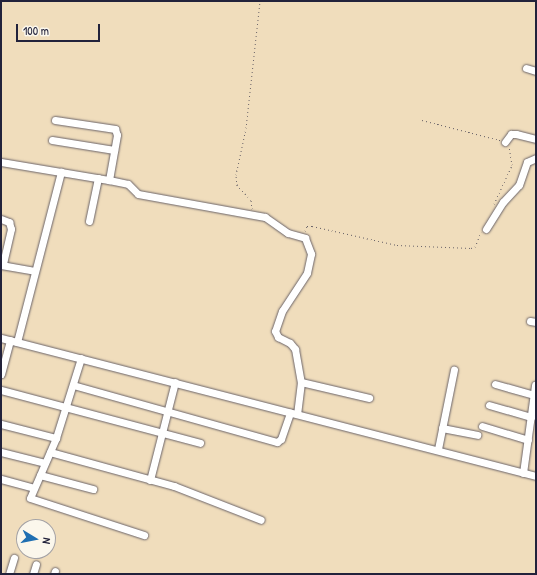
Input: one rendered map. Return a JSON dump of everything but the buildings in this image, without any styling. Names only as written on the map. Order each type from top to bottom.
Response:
[{"type":"street","points":[[526,68],[536,71]]},
{"type":"street","points":[[55,120],[115,129],[117,135],[109,180]]},
{"type":"street","points":[[505,142],[512,134],[536,139]]},
{"type":"street","points":[[52,140],[114,150]]},
{"type":"street","points":[[484,230],[503,202],[519,185],[527,162],[536,158]]},
{"type":"street","points":[[1,162],[109,180],[128,184],[138,194],[268,218],[288,233],[302,236],[310,247],[307,272],[282,311],[275,331],[278,337],[290,343],[294,349],[301,382],[293,414],[277,442],[168,409],[73,385]]},
{"type":"street","points":[[1,374],[13,341],[34,271],[60,172]]},
{"type":"street","points":[[89,221],[98,178]]},
{"type":"street","points":[[1,219],[10,225],[4,243],[2,265],[34,271]]},
{"type":"street","points":[[1,338],[176,382],[293,414],[438,449],[536,476]]},
{"type":"street","points":[[81,358],[56,438],[30,496],[33,501],[144,535]]},
{"type":"street","points":[[438,449],[454,370]]},
{"type":"street","points":[[150,480],[176,382]]},
{"type":"street","points":[[301,382],[369,398]]},
{"type":"street","points":[[496,384],[534,395]]},
{"type":"street","points":[[523,472],[535,385]]},
{"type":"street","points":[[1,390],[200,443]]},
{"type":"street","points":[[489,406],[531,417]]},
{"type":"street","points":[[1,424],[56,438]]},
{"type":"street","points":[[482,426],[528,440]]},
{"type":"street","points":[[442,428],[477,435]]},
{"type":"street","points":[[1,452],[45,463]]},
{"type":"street","points":[[50,452],[150,480],[262,520]]},
{"type":"street","points":[[40,475],[93,489]]},
{"type":"street","points":[[1,479],[34,488]]},
{"type":"street","points":[[9,574],[14,558]]},
{"type":"street","points":[[33,574],[36,564]]},
{"type":"path","points":[[251,214],[251,200],[237,184],[236,175],[246,128],[260,1]]},
{"type":"path","points":[[422,120],[505,142],[512,155],[512,165],[493,206]]},
{"type":"path","points":[[302,236],[307,226],[312,226],[398,244],[471,248],[475,247],[484,230]]}]
